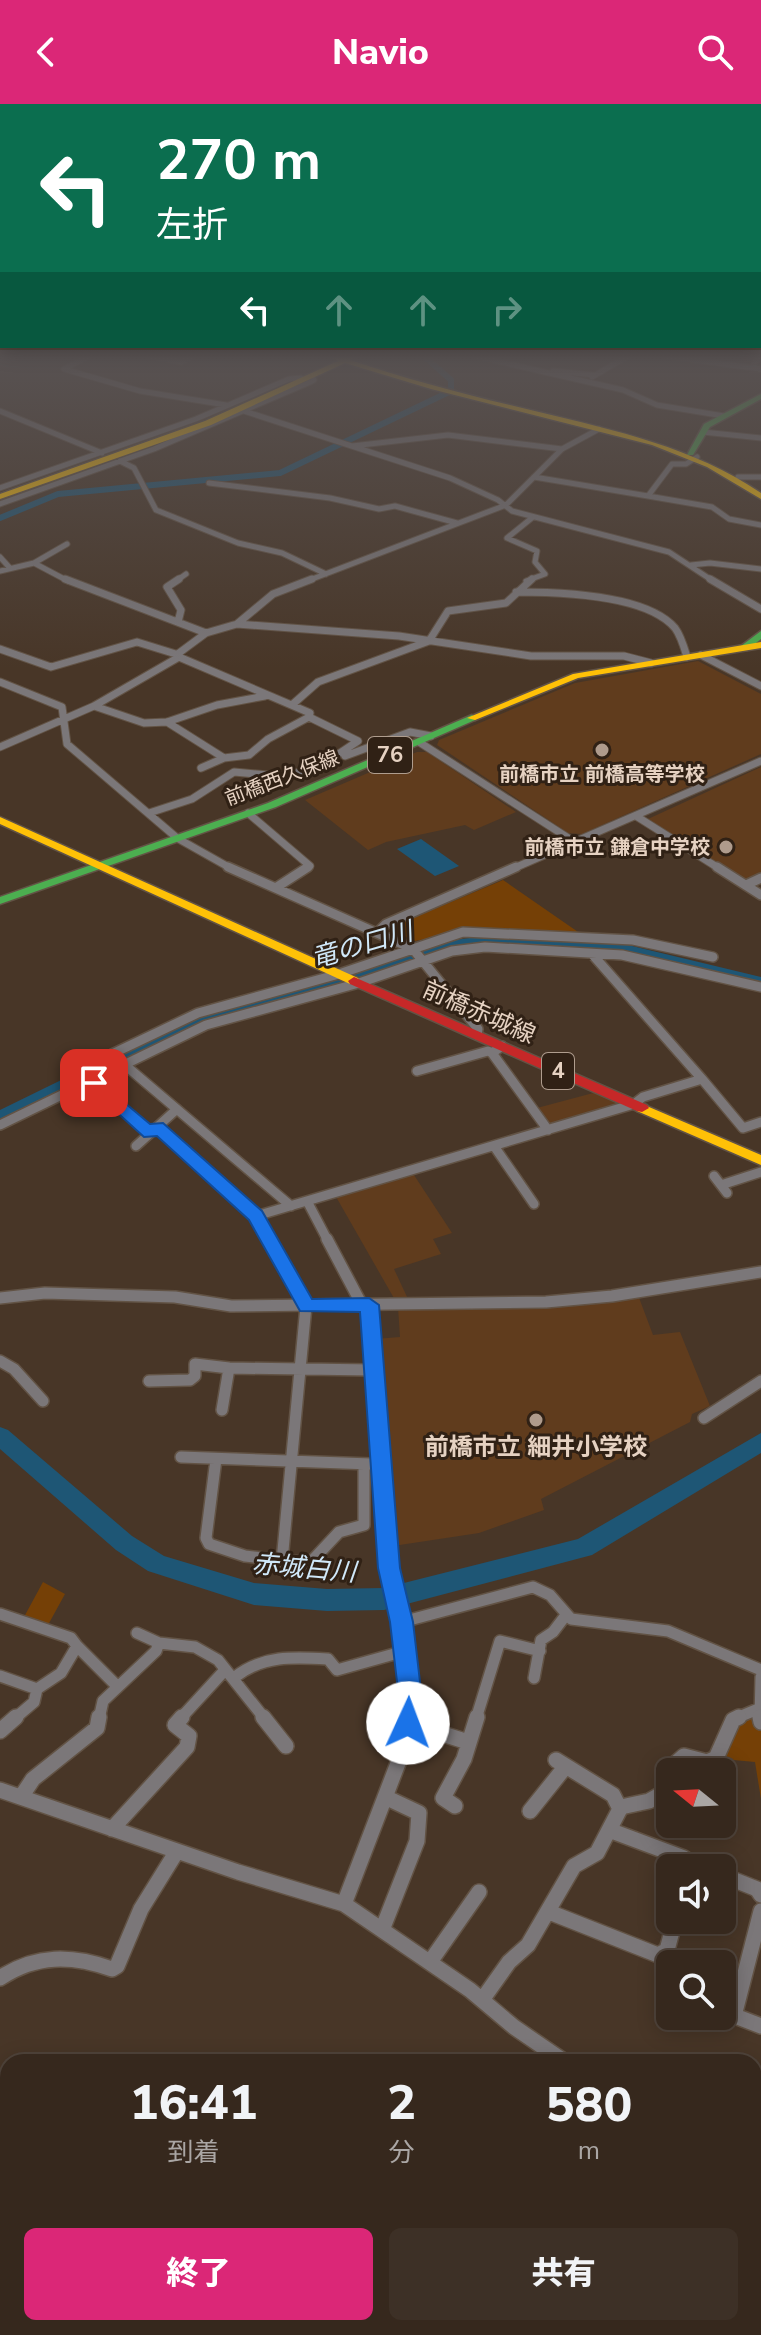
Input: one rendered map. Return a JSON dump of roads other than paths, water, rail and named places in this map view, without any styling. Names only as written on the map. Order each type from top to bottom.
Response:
[{"type":"main road","points":[[0,493],[92,460]]},
{"type":"main road","points":[[703,460],[738,477],[761,497]]},
{"type":"main road","points":[[744,648],[761,634]]},
{"type":"main road","name":"前橋西久保線","points":[[0,901],[248,813],[549,684],[761,645]]},
{"type":"main road","name":"前橋赤城線","points":[[0,820],[477,1035],[497,1050],[634,1104],[761,1160]]},
{"type":"street","points":[[0,493],[87,460]]},
{"type":"street","points":[[118,460],[134,468],[156,510],[238,543],[282,553],[326,574]]},
{"type":"street","points":[[0,504],[118,460]]},
{"type":"street","points":[[390,460],[450,478],[506,505],[512,511],[669,552],[751,606],[761,609]]},
{"type":"street","points":[[237,624],[273,594],[506,505],[551,460]]},
{"type":"street","points":[[648,496],[672,464],[686,464],[689,460]]},
{"type":"street","points":[[534,477],[712,507],[729,519],[761,525]]},
{"type":"street","points":[[738,477],[761,477]]},
{"type":"street","points":[[209,483],[330,498],[379,509],[395,506],[457,523]]},
{"type":"street","points":[[293,704],[318,682],[429,641],[448,611],[506,603],[526,581],[545,574],[535,562],[537,551],[507,538],[533,517]]},
{"type":"street","points":[[0,571],[34,563],[67,544]]},
{"type":"street","points":[[0,557],[9,567]]},
{"type":"street","points":[[34,563],[80,587],[206,633]]},
{"type":"street","points":[[691,565],[710,563],[761,569]]},
{"type":"street","points":[[178,622],[181,610],[167,587],[186,574]]},
{"type":"street","points":[[289,588],[302,577]]},
{"type":"street","points":[[516,592],[563,591],[647,608],[673,625],[694,656],[761,686]]},
{"type":"street","points":[[0,747],[94,706],[179,656],[206,633],[237,624],[429,641],[531,656],[624,656],[651,663]]},
{"type":"street","points":[[0,649],[33,658],[51,667],[137,642],[227,676],[265,696],[293,704],[310,713],[309,717]]},
{"type":"street","points":[[0,682],[62,707],[67,744],[81,760],[177,838],[229,868],[379,931],[413,949],[478,1029],[477,1035]]},
{"type":"street","points":[[94,706],[144,723],[167,722],[217,705],[265,696]]},
{"type":"street","points":[[309,717],[358,741],[343,756]]},
{"type":"street","points":[[221,778],[201,768],[224,758],[249,755],[268,739],[309,717]]},
{"type":"street","points":[[167,722],[224,758]]},
{"type":"street","points":[[149,813],[192,799],[221,778],[243,771],[264,776],[312,773],[343,756],[410,732],[425,739],[576,843]]},
{"type":"street","points":[[379,931],[386,924],[761,761]]},
{"type":"street","points":[[248,813],[310,866],[277,887]]},
{"type":"street","points":[[636,816],[761,895]]},
{"type":"street","points":[[746,885],[761,878]]},
{"type":"street","points":[[94,1083],[206,1025],[349,978],[413,949],[463,932],[633,940],[713,957]]},
{"type":"street","points":[[291,1206],[114,1056],[198,1013],[452,951],[485,947],[622,955],[761,987]]},
{"type":"street","points":[[590,951],[743,1128],[761,1122]]},
{"type":"street","points":[[417,1071],[497,1050],[548,1130]]},
{"type":"street","points":[[256,1216],[634,1104],[643,1097],[702,1079]]},
{"type":"street","points":[[0,1125],[89,1082],[94,1083],[256,1216],[306,1306],[282,1561]]},
{"type":"street","points":[[136,1146],[177,1109]]},
{"type":"street","points":[[494,1146],[534,1204]]},
{"type":"street","points":[[714,1176],[724,1189],[757,1174],[761,1185]]},
{"type":"street","points":[[307,1201],[366,1305],[389,1568],[401,1620],[410,1699],[405,1745],[344,1904]]},
{"type":"street","points":[[0,1298],[45,1293],[175,1297],[231,1306],[546,1302],[612,1296],[761,1272]]},
{"type":"street","points":[[0,1361],[14,1369],[43,1401]]},
{"type":"street","points":[[149,1381],[190,1380],[195,1376],[195,1364],[229,1368],[372,1370]]},
{"type":"street","points":[[222,1410],[229,1368]]},
{"type":"street","points":[[704,1418],[761,1381]]},
{"type":"street","points":[[181,1457],[379,1464]]},
{"type":"street","points":[[216,1459],[206,1538],[209,1544],[245,1556],[310,1563],[339,1532],[364,1525],[364,1464]]},
{"type":"street","points":[[401,1620],[533,1587],[550,1595],[571,1619],[653,1627],[682,1636],[735,1663],[761,1670]]},
{"type":"street","points":[[0,1614],[71,1638],[117,1686]]},
{"type":"street","points":[[534,1678],[541,1640],[564,1622],[566,1615]]},
{"type":"street","points":[[137,1633],[159,1643],[176,1642],[206,1651],[230,1674],[286,1746]]},
{"type":"street","points":[[455,1806],[443,1798],[464,1759],[500,1641],[540,1651]]},
{"type":"street","points":[[21,1797],[33,1779],[97,1728],[103,1701],[156,1651],[159,1643]]},
{"type":"street","points":[[0,1731],[34,1702],[37,1689],[61,1673],[77,1646]]},
{"type":"street","points":[[112,1829],[187,1747],[189,1736],[175,1725],[230,1674],[281,1656],[328,1659],[337,1670],[405,1651]]},
{"type":"street","points":[[0,1676],[37,1689]]},
{"type":"street","points":[[716,1758],[733,1720],[759,1715],[761,1677]]},
{"type":"street","points":[[408,1723],[468,1742]]},
{"type":"street","points":[[530,1811],[561,1763],[613,1795],[620,1809]]},
{"type":"street","points":[[0,1790],[344,1904],[430,1962],[554,2054]]},
{"type":"street","points":[[382,1930],[417,1841],[419,1813],[385,1797]]},
{"type":"street","points":[[482,2000],[509,1962],[528,1945],[574,1866],[597,1853],[620,1809],[656,1797]]},
{"type":"street","points":[[609,1830],[673,1854]]},
{"type":"street","points":[[0,1978],[31,1959],[94,1963],[112,1969],[117,1966],[141,1909],[177,1851]]},
{"type":"street","points":[[736,1881],[757,1889],[761,1895]]},
{"type":"street","points":[[430,1962],[479,1892]]},
{"type":"street","points":[[736,1989],[761,1911]]},
{"type":"street","points":[[549,1912],[656,1954]]},
{"type":"street","points":[[667,1950],[671,1934]]},
{"type":"street","points":[[736,2017],[761,2026]]},
{"type":"water","points":[[421,839],[459,866],[435,876],[397,849]]},
{"type":"waterway","points":[[0,518],[58,494],[280,473],[307,460]]},
{"type":"waterway","name":"竜の口川","points":[[0,1118],[200,1019],[453,945],[477,942],[628,950],[761,982]]},
{"type":"waterway","name":"赤城白川","points":[[0,1436],[124,1543],[157,1564],[254,1594],[327,1600],[384,1599],[584,1548],[761,1442]]},
{"type":"place","name":"前橋市立 前橋高等学校","points":[[602,750]]},
{"type":"place","name":"前橋市立 鎌倉中学校","points":[[726,847]]},
{"type":"place","name":"前橋市立 細井小学校","points":[[536,1420]]}]
